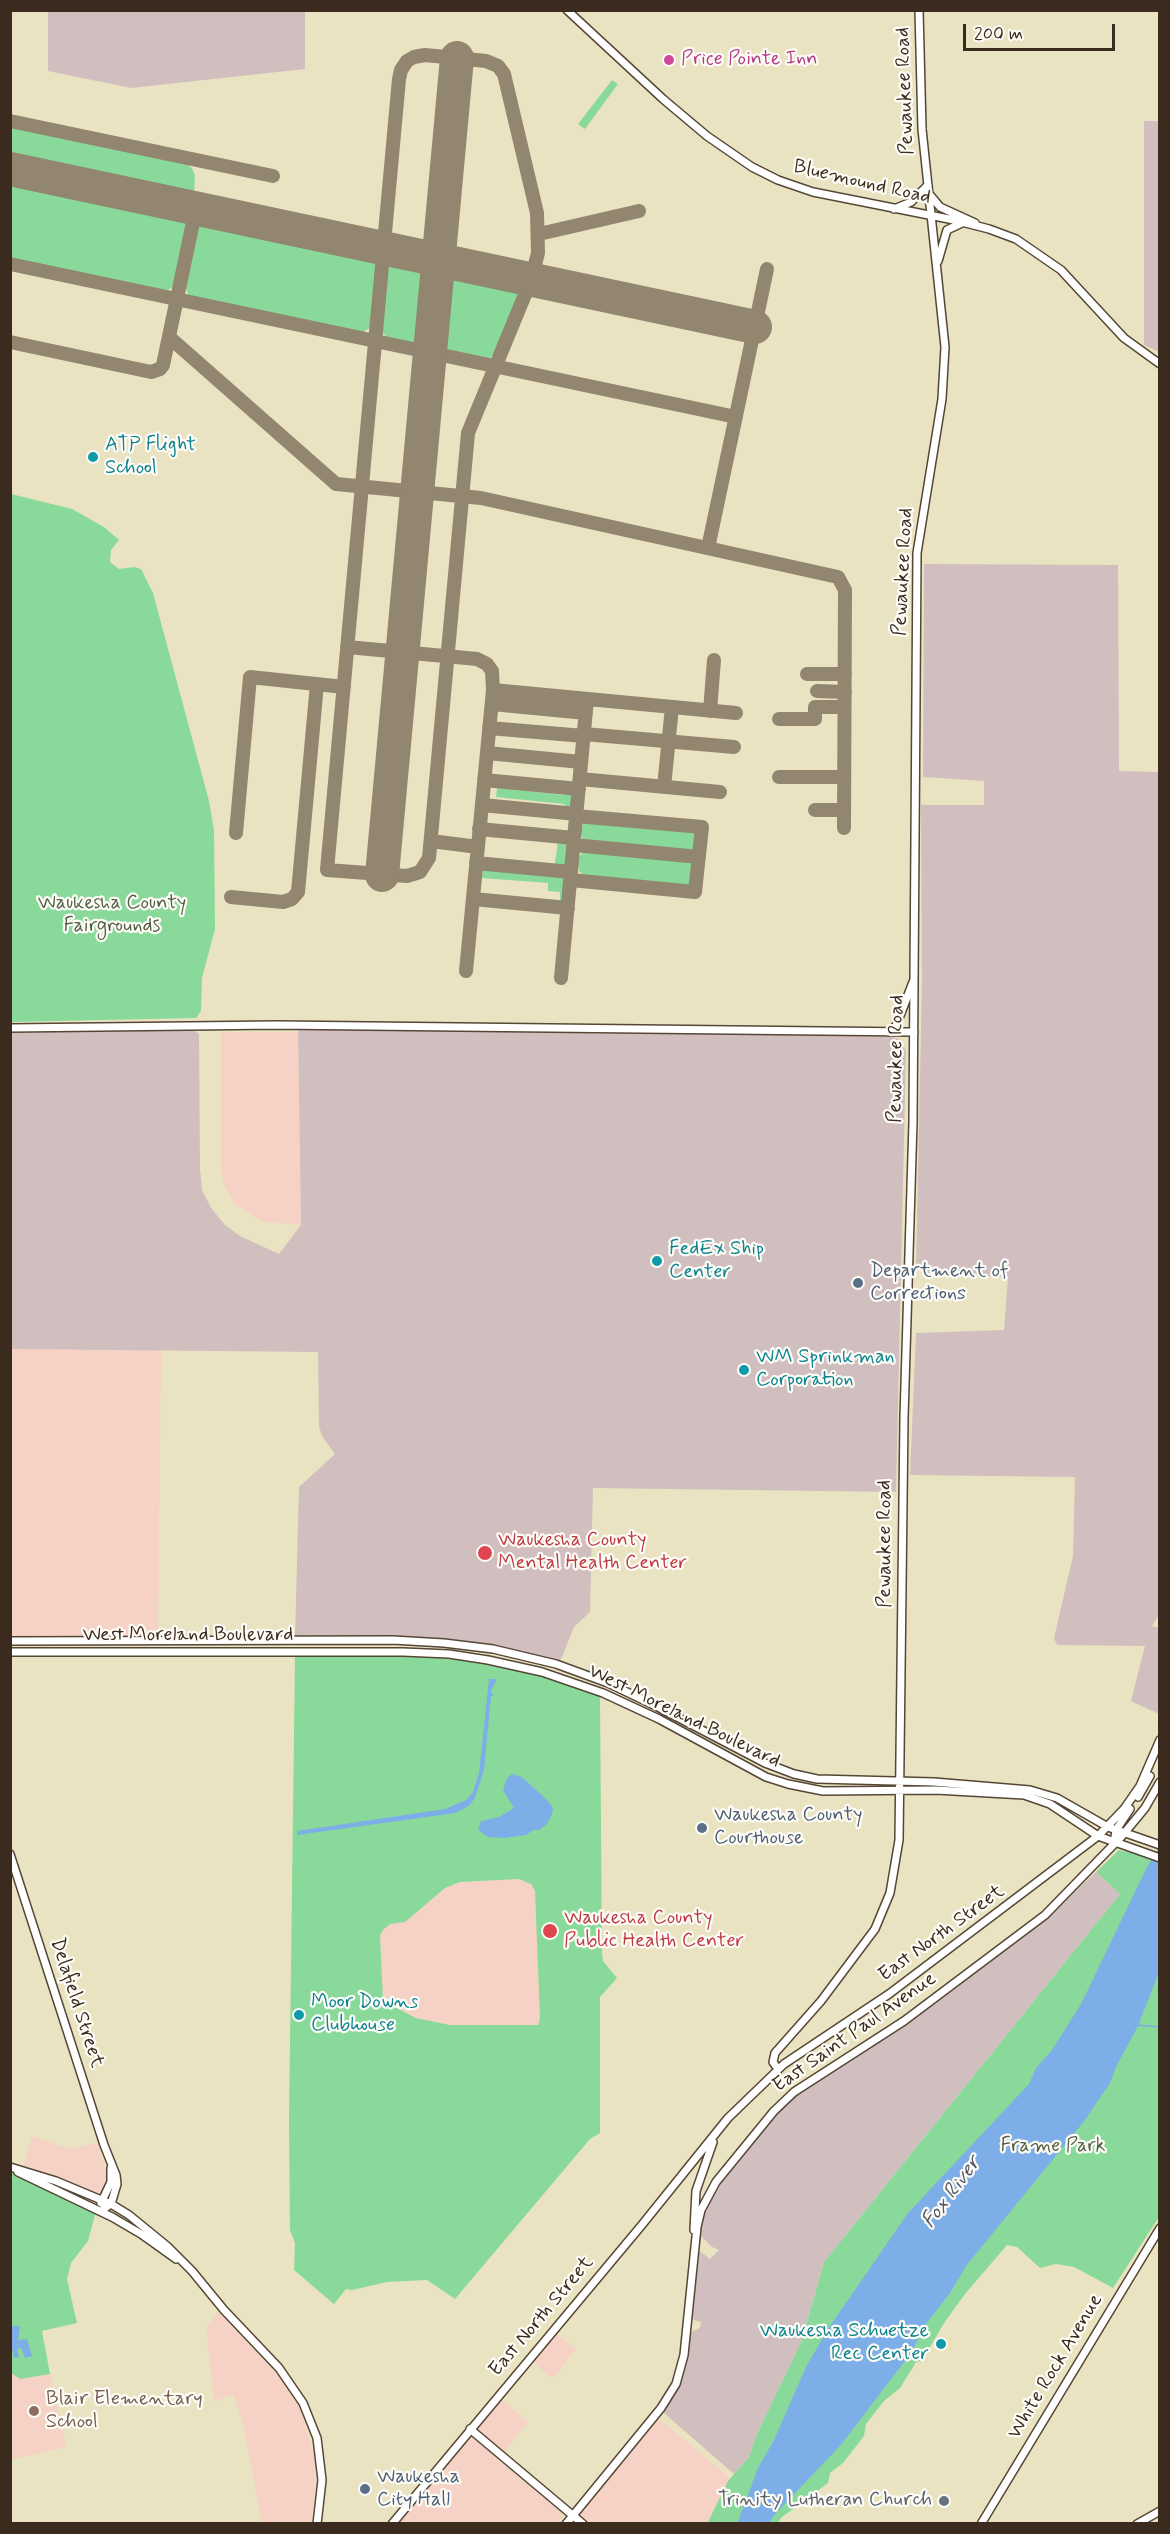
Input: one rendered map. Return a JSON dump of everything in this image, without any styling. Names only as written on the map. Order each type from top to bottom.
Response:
[{"type":"main road","name":"Bluemound Road","points":[[567,10],[663,99],[752,168],[793,186],[964,222],[1016,239],[1047,259],[1069,278],[1128,342],[1160,364]]},
{"type":"main road","name":"Pewaukee Road","points":[[778,2069],[773,2062],[775,2053],[828,1992],[872,1935],[890,1893],[898,1852],[901,1791],[904,1427],[914,1032],[917,553],[919,529],[942,399],[945,347],[922,129],[919,10]]},
{"type":"main road","points":[[894,209],[911,202],[928,187],[933,201],[940,207],[969,218],[980,226]]},
{"type":"main road","points":[[937,266],[946,232],[952,226],[964,222]]},
{"type":"main road","points":[[888,1032],[896,1026],[914,980]]},
{"type":"main road","points":[[10,1028],[284,1025],[914,1032]]},
{"type":"main road","name":"West Moreland Boulevard","points":[[10,1641],[371,1641],[427,1642],[475,1647],[556,1664],[625,1691],[765,1764],[802,1776],[901,1780],[1040,1792],[1067,1803],[1119,1834],[1155,1848]]},
{"type":"main road","points":[[23,1641],[23,1652]]},
{"type":"main road","points":[[86,1652],[87,1641]]},
{"type":"main road","points":[[148,1641],[148,1652]]},
{"type":"main road","points":[[201,1641],[201,1652]]},
{"type":"main road","points":[[371,1641],[371,1652]]},
{"type":"main road","points":[[473,1657],[475,1647]]},
{"type":"main road","name":"West Moreland Boulevard","points":[[10,1652],[371,1652],[437,1653],[473,1657],[552,1675],[621,1701],[766,1777],[799,1787],[823,1791],[936,1790],[1024,1795],[1050,1804],[1114,1844],[1155,1848]]},
{"type":"main road","points":[[621,1701],[625,1691]]},
{"type":"main road","name":"East North Street","points":[[392,2523],[728,2118],[778,2069],[889,1994],[1098,1836],[1124,1809],[1145,1776],[1160,1740]]},
{"type":"main road","points":[[1114,1844],[1145,1788],[1154,1768],[1156,1751]]},
{"type":"main road","points":[[799,1787],[802,1776]]},
{"type":"main road","points":[[862,1780],[862,1791]]},
{"type":"main road","points":[[1098,1836],[1119,1834],[1137,1817],[1160,1782]]},
{"type":"main road","points":[[1137,1817],[1137,1829],[1155,1848],[1160,1858]]},
{"type":"main road","name":"East Saint Paul Avenue","points":[[566,2523],[661,2408],[676,2384],[684,2355],[695,2238],[701,2210],[710,2191],[782,2103],[809,2081],[904,2021],[1045,1915],[1114,1844]]},
{"type":"main road","name":"Delafield Street","points":[[10,1854],[117,2179],[111,2204]]},
{"type":"main road","name":"East North Street","points":[[695,2238],[693,2217],[696,2191],[708,2152],[718,2131]]},
{"type":"main road","name":"Delafield Street","points":[[100,2211],[102,2200],[111,2182],[111,2163]]},
{"type":"main road","points":[[10,2168],[56,2181],[111,2204],[148,2230],[189,2268],[226,2313],[279,2368],[303,2403],[312,2423],[321,2456],[322,2490],[317,2523]]},
{"type":"main road","points":[[10,2168],[100,2211],[141,2234],[189,2268]]},
{"type":"main road","points":[[100,2211],[111,2204]]},
{"type":"main road","name":"White Rock Avenue","points":[[981,2523],[1160,2228]]},
{"type":"main road","points":[[470,2429],[584,2523]]},
{"type":"main road","points":[[1137,2523],[1160,2511]]},
{"type":"shaded area","points":[[48,11],[305,11],[305,69],[131,88],[48,71]]},
{"type":"shaded area","points":[[1144,121],[1159,121],[1159,352],[1144,345]]},
{"type":"shaded area","points":[[924,564],[1118,565],[1119,771],[1160,772],[1160,1613],[1152,1626],[1159,1628],[1159,1714],[1131,1701],[1145,1646],[1057,1645],[1054,1638],[1073,1556],[1075,1477],[910,1475],[916,1333],[1004,1330],[1008,1277],[929,1273],[916,1269],[922,982],[921,805],[984,805],[984,781],[923,777]]},
{"type":"shaded area","points":[[298,1028],[405,1028],[440,1031],[507,1030],[607,1034],[630,1032],[736,1033],[901,1039],[906,1051],[896,1492],[593,1488],[590,1612],[574,1627],[559,1661],[459,1640],[394,1636],[295,1637],[299,1487],[335,1454],[322,1436],[319,1426],[318,1352],[11,1349],[10,1032],[193,1030],[199,1034],[202,1190],[211,1208],[225,1225],[240,1236],[279,1254],[301,1225]]},
{"type":"shaded area","points":[[221,1032],[298,1032],[301,1225],[263,1222],[234,1204],[224,1184],[221,1168]]},
{"type":"shaded area","points":[[11,1349],[161,1350],[158,1636],[11,1637]]},
{"type":"shaded area","points":[[1096,1872],[1120,1894],[824,2262],[802,2340],[756,2436],[749,2457],[734,2474],[664,2413],[683,2377],[691,2332],[700,2328],[701,2322],[694,2320],[692,2316],[698,2253],[701,2252],[710,2259],[719,2250],[712,2247],[699,2234],[706,2206],[718,2185],[764,2128],[800,2092],[936,2003],[1045,1920]]},
{"type":"shaded area","points":[[518,1879],[531,1884],[535,1891],[540,2019],[538,2025],[450,2025],[416,2018],[383,2001],[380,1935],[383,1930],[390,1924],[405,1922],[445,1888],[460,1882]]},
{"type":"shaded area","points":[[32,2136],[69,2149],[97,2142],[108,2179],[102,2194],[24,2165]]},
{"type":"shaded area","points":[[218,2312],[279,2376],[301,2410],[315,2460],[316,2483],[311,2523],[262,2523],[243,2422],[233,2395],[214,2401],[206,2327]]},
{"type":"shaded area","points":[[556,2333],[576,2349],[552,2379],[532,2361]]},
{"type":"shaded area","points":[[10,2372],[20,2379],[50,2374],[66,2447],[11,2459]]},
{"type":"shaded area","points":[[501,2399],[528,2422],[498,2460],[559,2510],[563,2517],[559,2524],[397,2524]]},
{"type":"shaded area","points":[[657,2420],[663,2422],[730,2478],[707,2523],[574,2524],[586,2505]]},
{"type":"green space","points":[[612,80],[618,84],[585,129],[578,124]]},
{"type":"green space","points":[[11,126],[185,163],[192,168],[195,176],[194,196],[11,157]]},
{"type":"green space","points":[[11,181],[182,219],[186,223],[187,230],[175,285],[167,291],[162,291],[11,259]]},
{"type":"green space","points":[[206,223],[372,258],[377,269],[371,327],[362,333],[188,295],[185,284],[196,232],[199,226]]},
{"type":"green space","points":[[398,263],[420,268],[427,277],[423,332],[421,338],[414,343],[388,338],[381,331],[386,271],[391,265]]},
{"type":"green space","points":[[457,275],[511,287],[517,294],[518,300],[499,347],[490,358],[483,359],[449,352],[440,345],[445,283],[450,277]]},
{"type":"green space","name":"Waukesha County Fairgrounds","points":[[11,494],[72,509],[104,527],[119,540],[111,550],[110,562],[119,569],[134,567],[141,569],[153,593],[209,801],[214,830],[215,929],[202,978],[201,1011],[196,1018],[11,1022]]},
{"type":"green space","points":[[502,695],[580,702],[581,705],[580,707],[499,699]]},
{"type":"green space","points":[[497,788],[565,795],[566,791],[570,790],[575,794],[574,805],[568,810],[564,804],[496,797]]},
{"type":"green space","points":[[592,820],[694,829],[698,835],[697,849],[691,853],[590,844],[583,840],[580,832],[584,822]]},
{"type":"green space","points":[[558,842],[566,843],[570,849],[569,869],[554,869]]},
{"type":"green space","points":[[591,850],[691,859],[695,865],[694,882],[688,886],[587,878],[579,871],[577,860],[582,853]]},
{"type":"green space","points":[[483,866],[566,874],[568,876],[565,903],[560,904],[560,892],[548,891],[548,883],[482,878]]},
{"type":"green space","points":[[295,1656],[412,1656],[472,1661],[546,1677],[600,1697],[602,1953],[603,1961],[617,1978],[600,1997],[600,2133],[590,2139],[455,2299],[427,2280],[387,2282],[352,2290],[346,2289],[334,2304],[294,2270],[295,2243],[290,2230],[289,2120]],"holes":[[[519,1879],[531,1884],[535,1891],[540,2019],[538,2025],[450,2025],[416,2018],[383,2001],[380,1935],[390,1924],[405,1922],[445,1888],[460,1882]]]},
{"type":"green space","name":"Frame Park","points":[[1119,1850],[1159,1860],[1159,2217],[1113,2288],[1074,2267],[1056,2264],[1040,2268],[1017,2247],[1007,2245],[965,2294],[944,2323],[922,2361],[916,2362],[900,2388],[884,2401],[866,2424],[864,2436],[843,2463],[830,2473],[828,2483],[781,2518],[778,2523],[707,2524],[728,2481],[749,2457],[756,2436],[802,2340],[824,2262],[1120,1894],[1096,1872]]},
{"type":"green space","points":[[10,2172],[96,2211],[88,2241],[71,2263],[67,2279],[77,2323],[42,2331],[50,2374],[20,2379],[10,2372]]},
{"type":"water","points":[[489,1679],[496,1679],[496,1681],[491,1691],[493,1695],[484,1770],[475,1798],[470,1805],[456,1813],[297,1835],[297,1831],[445,1809],[466,1800],[473,1792],[479,1773]]},
{"type":"water","points":[[512,1774],[522,1777],[548,1801],[553,1808],[552,1814],[547,1824],[526,1835],[504,1838],[488,1837],[478,1830],[481,1821],[499,1817],[514,1808],[503,1790],[507,1778]]},
{"type":"water","name":"Fox River","points":[[1159,1847],[1159,1972],[1138,2026],[1110,2083],[1085,2120],[966,2266],[950,2293],[926,2324],[911,2353],[840,2446],[769,2523],[737,2524],[758,2468],[774,2440],[806,2367],[828,2329],[908,2213],[1029,2084],[1036,2068],[1052,2050],[1081,2004],[1146,1869]]},
{"type":"water","points":[[11,2326],[20,2326],[18,2340],[27,2339],[32,2356],[25,2358],[21,2348],[17,2349],[19,2357],[14,2358]]},
{"type":"waterway","points":[[1137,2025],[1160,2027]]},
{"type":"taxiway","points":[[425,55],[486,61],[498,66],[504,74],[537,213],[538,253],[531,280],[468,433],[429,858],[420,872],[407,876],[327,870],[399,79],[401,70],[407,61],[425,55]]},
{"type":"taxiway","points":[[10,121],[273,176]]},
{"type":"taxiway","points":[[10,342],[151,372],[160,369],[163,365],[196,208]]},
{"type":"taxiway","points":[[539,234],[639,211]]},
{"type":"taxiway","points":[[10,264],[736,417]]},
{"type":"taxiway","points":[[708,548],[767,269]]},
{"type":"taxiway","points":[[169,337],[336,484],[481,498],[838,577],[845,590],[844,828]]},
{"type":"taxiway","points":[[347,647],[477,659],[487,664],[492,671],[493,690],[466,971]]},
{"type":"taxiway","points":[[710,711],[714,660]]},
{"type":"taxiway","points":[[807,674],[845,674]]},
{"type":"taxiway","points":[[236,833],[250,677],[344,687]]},
{"type":"taxiway","points":[[231,897],[283,902],[292,899],[298,892],[317,684]]},
{"type":"taxiway","points":[[493,690],[736,713]]},
{"type":"taxiway","points":[[817,691],[845,692]]},
{"type":"taxiway","points":[[561,978],[587,699]]},
{"type":"taxiway","points":[[492,704],[586,713]]},
{"type":"taxiway","points":[[664,787],[672,707]]},
{"type":"taxiway","points":[[779,719],[815,719],[815,707],[844,707]]},
{"type":"taxiway","points":[[489,728],[584,736]]},
{"type":"taxiway","points":[[584,734],[734,747]]},
{"type":"taxiway","points":[[487,753],[581,762]]},
{"type":"taxiway","points":[[779,777],[844,777]]},
{"type":"taxiway","points":[[580,779],[720,792]]},
{"type":"taxiway","points":[[484,780],[579,789]]},
{"type":"taxiway","points":[[482,805],[577,814]]},
{"type":"taxiway","points":[[815,810],[844,810]]},
{"type":"taxiway","points":[[571,880],[695,892],[702,827],[576,816]]},
{"type":"taxiway","points":[[479,829],[574,838]]},
{"type":"taxiway","points":[[431,841],[478,847]]},
{"type":"taxiway","points":[[574,845],[699,857]]},
{"type":"taxiway","points":[[476,863],[571,872]]},
{"type":"taxiway","points":[[473,899],[568,908]]},
{"type":"runway","points":[[382,875],[457,58]]},
{"type":"runway","points":[[10,169],[755,327]]},
{"type":"place","name":"Price Pointe Inn","points":[[669,60]]},
{"type":"place","name":"ATP Flight School","points":[[93,457]]},
{"type":"place","name":"FedEx Ship Center","points":[[657,1261]]},
{"type":"place","name":"Department of Corrections","points":[[858,1283]]},
{"type":"place","name":"WM Sprinkman Corporation","points":[[744,1370]]},
{"type":"place","name":"Waukesha County Mental Health Center","points":[[485,1553]]},
{"type":"place","name":"Waukesha County Courthouse","points":[[702,1828]]},
{"type":"place","name":"Waukesha County Public Health Center","points":[[550,1931]]},
{"type":"place","name":"Moor Downs Clubhouse","points":[[299,2015]]},
{"type":"place","name":"Waukesha Schuetze Rec Center","points":[[941,2344]]},
{"type":"place","name":"Blair Elementary School","points":[[34,2411]]},
{"type":"place","name":"Waukesha City Hall","points":[[365,2489]]},
{"type":"place","name":"Trinity Lutheran Church","points":[[944,2501]]}]
